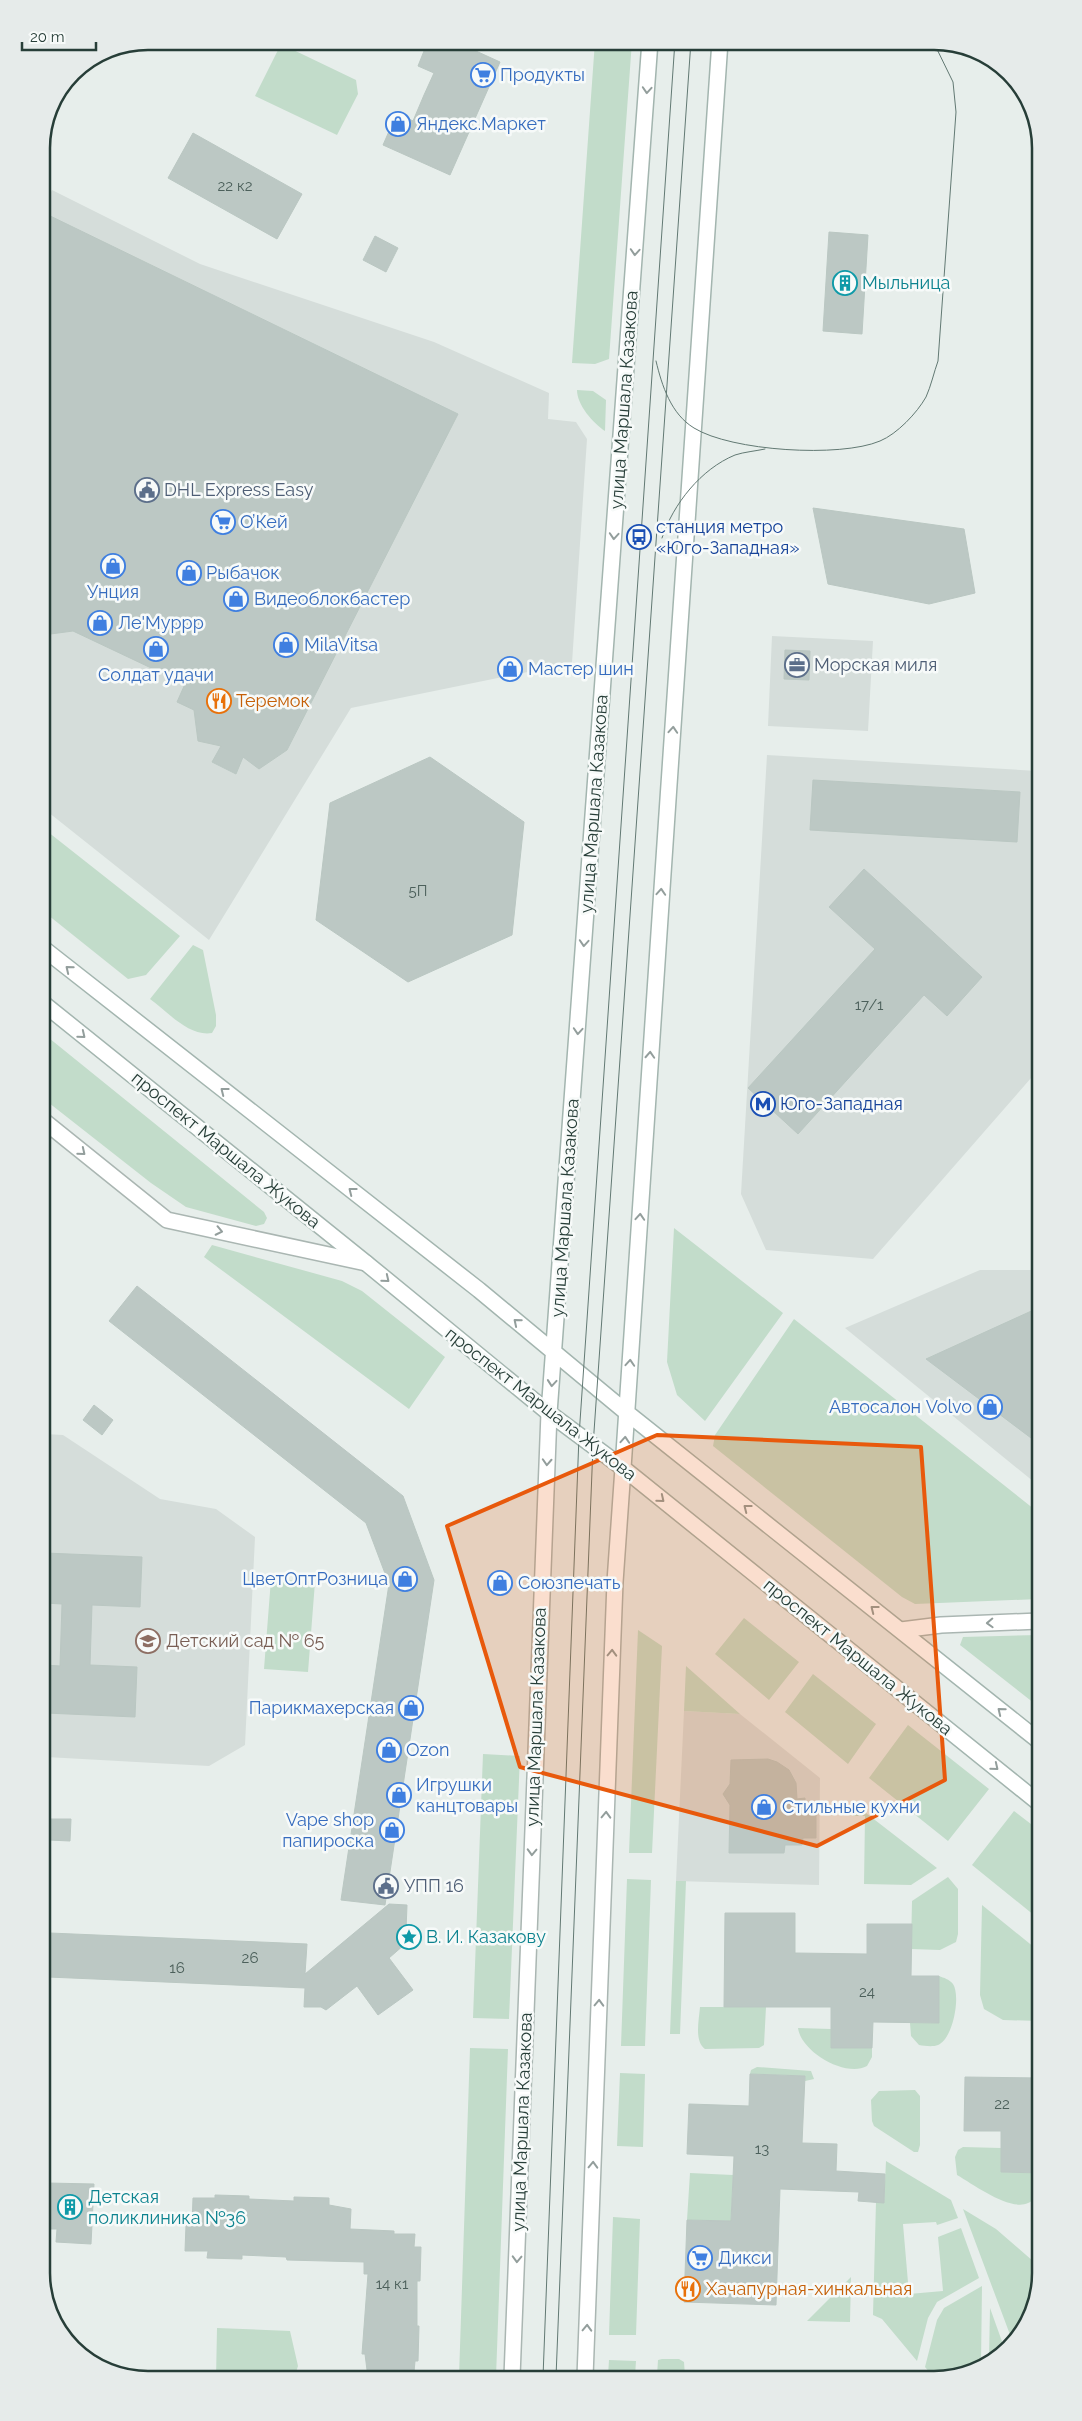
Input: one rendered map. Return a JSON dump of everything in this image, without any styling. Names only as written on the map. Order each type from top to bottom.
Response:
[{"type":"main road","name":"улица Маршала Казакова","points":[[512,2371],[549,1414],[649,50]]},
{"type":"main road","points":[[585,2371],[615,1582],[656,956],[690,497],[719,50]]},
{"type":"main road","points":[[50,953],[464,1278],[626,1412],[1032,1735]]},
{"type":"main road","name":"проспект Маршала Жукова","points":[[50,1009],[366,1263],[549,1414],[623,1468],[1032,1796]]},
{"type":"main road","points":[[50,1126],[167,1220],[366,1263]]},
{"type":"main road","points":[[900,1630],[940,1625],[1032,1621]]},
{"type":"highlighted area","points":[[657,1435],[921,1447],[945,1780],[817,1846],[520,1767],[447,1526]]},
{"type":"shaded area","points":[[52,190],[200,264],[434,342],[549,393],[548,419],[576,422],[587,439],[572,663],[351,708],[209,940],[50,814],[50,194]]},
{"type":"shaded area","points":[[772,636],[873,641],[868,731],[768,726]]},
{"type":"shaded area","points":[[767,755],[1032,771],[1032,1077],[873,1259],[766,1250],[741,1194]]},
{"type":"shaded area","name":"Автосалон Volvo","points":[[980,1270],[1032,1270],[1032,1480],[845,1328]]},
{"type":"shaded area","name":"Детский сад № 65","points":[[50,1434],[63,1435],[160,1499],[216,1509],[255,1537],[245,1745],[209,1766],[50,1757]]},
{"type":"shaded area","points":[[684,1711],[740,1714],[820,1778],[819,1885],[676,1881]]},
{"type":"green space","points":[[278,50],[294,50],[356,80],[358,94],[337,135],[255,96]]},
{"type":"green space","points":[[594,50],[631,50],[609,359],[595,364],[572,363]]},
{"type":"green space","points":[[577,390],[593,391],[606,400],[605,431],[586,413],[580,402]]},
{"type":"green space","points":[[50,834],[180,936],[146,975],[128,979],[50,917]]},
{"type":"green space","points":[[193,945],[203,950],[216,1015],[216,1026],[212,1033],[203,1033],[187,1027],[171,1017],[150,999]]},
{"type":"green space","points":[[50,1039],[264,1212],[267,1218],[264,1224],[256,1226],[186,1207],[151,1183],[50,1104]]},
{"type":"green space","points":[[674,1228],[783,1313],[705,1421],[677,1395],[667,1362]]},
{"type":"green space","points":[[212,1245],[342,1281],[362,1291],[445,1357],[409,1409],[204,1257]]},
{"type":"green space","points":[[794,1319],[1032,1507],[1032,1599],[915,1604],[902,1597],[713,1446],[715,1435]]},
{"type":"green space","points":[[271,1579],[315,1582],[308,1672],[264,1669]]},
{"type":"green space","points":[[744,1618],[799,1662],[769,1700],[715,1654]]},
{"type":"green space","points":[[638,1630],[662,1646],[652,1853],[629,1853]]},
{"type":"green space","points":[[1032,1635],[1032,1702],[960,1645],[963,1637]]},
{"type":"green space","points":[[686,1666],[740,1714],[684,1711]]},
{"type":"green space","points":[[813,1674],[876,1724],[848,1764],[785,1712]]},
{"type":"green space","points":[[908,1725],[989,1789],[948,1841],[869,1778]]},
{"type":"green space","points":[[483,1754],[520,1756],[509,2019],[473,2018]]},
{"type":"green space","points":[[853,1803],[937,1868],[911,1885],[864,1884],[865,1816],[853,1816]]},
{"type":"green space","points":[[1014,1811],[1032,1825],[1032,1914],[972,1865]]},
{"type":"green space","points":[[948,1877],[958,1889],[958,1934],[956,1942],[940,1950],[911,1949],[912,1901]]},
{"type":"green space","points":[[627,1879],[651,1880],[645,2046],[621,2046]]},
{"type":"green space","points":[[676,1881],[686,1881],[680,2034],[670,2034]]},
{"type":"green space","points":[[982,1905],[1032,1946],[1032,2021],[1003,2020],[984,2009],[980,1995]]},
{"type":"green space","points":[[939,1976],[953,1984],[956,1998],[954,2017],[948,2035],[938,2045],[919,2045],[911,2036],[910,2023],[939,2023]]},
{"type":"green space","points":[[700,2007],[766,2007],[764,2045],[759,2048],[705,2049],[698,2036]]},
{"type":"green space","points":[[798,2028],[831,2029],[831,2048],[872,2048],[872,2057],[867,2066],[858,2069],[837,2066],[816,2054],[807,2046]]},
{"type":"green space","points":[[470,2048],[508,2049],[496,2371],[459,2371]]},
{"type":"green space","points":[[757,2067],[811,2071],[814,2079],[805,2081],[805,2076],[750,2074],[751,2070]]},
{"type":"green space","points":[[620,2073],[645,2074],[643,2147],[617,2146]]},
{"type":"green space","points":[[915,2090],[920,2096],[920,2145],[918,2152],[914,2152],[874,2126],[872,2121],[871,2100],[879,2091]]},
{"type":"green space","points":[[963,2147],[1001,2148],[1001,2172],[1032,2173],[1032,2200],[1021,2205],[1009,2203],[957,2175],[955,2157],[958,2150]]},
{"type":"green space","points":[[886,2161],[951,2200],[958,2218],[937,2225],[936,2222],[903,2224],[909,2294],[943,2291],[938,2237],[961,2228],[979,2278],[937,2302],[928,2318],[917,2361],[882,2319],[873,2315],[876,2202],[884,2202]]},
{"type":"green space","points":[[690,2173],[733,2175],[731,2221],[687,2220]]},
{"type":"green space","points":[[963,2209],[996,2229],[1032,2260],[1031,2286],[1027,2304],[1010,2335]]},
{"type":"green space","points":[[613,2217],[640,2219],[636,2335],[609,2335]]},
{"type":"green space","points":[[851,2277],[850,2322],[807,2321]]},
{"type":"green space","points":[[982,2286],[981,2358],[953,2369],[928,2371],[925,2367],[937,2320],[944,2308]]},
{"type":"green space","points":[[990,2308],[1002,2343],[989,2353]]},
{"type":"green space","points":[[217,2328],[290,2331],[298,2366],[296,2371],[216,2371]]},
{"type":"green space","points":[[679,2359],[684,2362],[685,2371],[657,2371],[658,2360]]},
{"type":"green space","points":[[609,2360],[636,2361],[635,2371],[608,2371]]},
{"type":"building","points":[[424,50],[474,50],[500,62],[450,175],[383,145],[397,113],[413,121],[434,73],[418,66]]},
{"type":"building","points":[[193,133],[302,194],[277,239],[168,178]]},
{"type":"building","name":"О’Кей","points":[[50,216],[458,414],[287,750],[259,769],[243,757],[236,774],[212,762],[221,746],[198,741],[194,710],[177,702],[185,684],[73,631],[50,634]]},
{"type":"building","name":"Мыльница","points":[[829,232],[868,235],[862,334],[823,331]]},
{"type":"building","points":[[375,236],[398,248],[386,272],[363,260]]},
{"type":"building","points":[[813,508],[964,529],[975,593],[929,604],[828,584]]},
{"type":"building","name":"Морская миля","points":[[785,650],[810,651],[809,680],[784,679]]},
{"type":"building","points":[[430,757],[524,822],[512,935],[408,982],[316,920],[330,803]]},
{"type":"building","points":[[813,780],[1020,792],[1017,842],[810,830]]},
{"type":"building","points":[[864,869],[982,977],[947,1016],[924,995],[798,1134],[748,1088],[875,949],[829,907]]},
{"type":"building","points":[[137,1286],[403,1496],[434,1580],[385,1905],[341,1900],[389,1584],[366,1523],[109,1321]]},
{"type":"building","points":[[1032,1311],[1032,1439],[926,1359]]},
{"type":"building","points":[[94,1405],[113,1420],[102,1435],[83,1420]]},
{"type":"building","points":[[50,1553],[142,1557],[140,1607],[92,1605],[90,1665],[137,1667],[135,1717],[50,1713],[50,1665],[60,1666],[62,1604],[50,1603]]},
{"type":"building","points":[[768,1759],[777,1762],[789,1770],[796,1783],[797,1799],[805,1798],[805,1806],[816,1806],[816,1838],[803,1838],[802,1845],[785,1845],[784,1853],[729,1853],[730,1805],[723,1794],[730,1784],[731,1760]]},
{"type":"building","points":[[50,1819],[71,1819],[70,1841],[50,1840]]},
{"type":"building","points":[[389,1904],[407,1905],[406,1930],[412,1938],[389,1958],[413,1990],[378,2015],[357,1986],[326,2010],[321,2007],[304,2007],[305,1988],[50,1977],[50,1933],[307,1944],[305,1974]]},
{"type":"building","points":[[725,1913],[795,1913],[795,1953],[867,1954],[867,1924],[912,1924],[911,1976],[939,1976],[939,2023],[873,2022],[872,2048],[831,2048],[831,2007],[724,2007]]},
{"type":"building","points":[[750,2074],[805,2076],[802,2143],[837,2144],[836,2171],[885,2174],[884,2203],[858,2201],[859,2192],[780,2189],[776,2305],[684,2302],[687,2220],[731,2221],[734,2156],[687,2154],[689,2104],[749,2106]]},
{"type":"building","points":[[965,2077],[1032,2078],[1032,2173],[1001,2172],[1001,2131],[964,2131]]},
{"type":"building","name":"Детская поликлиника №36","points":[[50,2183],[94,2184],[91,2244],[56,2242],[57,2229],[50,2229]]},
{"type":"building","points":[[215,2195],[249,2196],[249,2199],[294,2201],[294,2197],[329,2198],[329,2205],[351,2209],[350,2229],[394,2231],[394,2234],[415,2234],[414,2247],[421,2247],[420,2281],[417,2281],[418,2361],[415,2361],[414,2371],[367,2371],[365,2354],[362,2354],[368,2274],[364,2274],[364,2262],[287,2260],[286,2257],[242,2255],[242,2259],[207,2258],[208,2251],[185,2251],[186,2225],[192,2225],[193,2198],[215,2198]]},
{"type":"tram line","points":[[543,2371],[579,1436],[674,50]]},
{"type":"tram line","points":[[556,2371],[593,1446],[690,50]]},
{"type":"tram line","points":[[656,361],[669,399],[679,415],[694,428],[711,436],[733,442],[786,450],[839,449],[862,446],[886,438],[912,416],[926,397],[938,361],[956,112],[953,82],[937,50]]},
{"type":"tram line","points":[[662,538],[681,500],[700,478],[723,461],[735,455],[765,449]]},
{"type":"place","name":"Продукты","points":[[483,75]]},
{"type":"place","name":"Яндекс.Маркет","points":[[398,124]]},
{"type":"place","name":"Мыльница","points":[[845,283]]},
{"type":"place","name":"DHL Express Easy","points":[[147,490]]},
{"type":"place","name":"О’Кей","points":[[223,522]]},
{"type":"place","name":"станция метро «Юго-Западная»","points":[[639,537]]},
{"type":"place","name":"Унция","points":[[113,566]]},
{"type":"place","name":"Рыбачок","points":[[189,573]]},
{"type":"place","name":"Видеоблокбастер","points":[[236,599]]},
{"type":"place","name":"Ле'Муррр","points":[[100,623]]},
{"type":"place","name":"MilaVitsa","points":[[286,645]]},
{"type":"place","name":"Солдат удачи","points":[[156,649]]},
{"type":"place","name":"Морская миля","points":[[797,665]]},
{"type":"place","name":"Мастер шин","points":[[510,669]]},
{"type":"place","name":"Теремок","points":[[219,701]]},
{"type":"place","name":"Юго-Западная","points":[[763,1104]]},
{"type":"place","name":"Автосалон Volvo","points":[[990,1407]]},
{"type":"place","name":"ЦветОптРозница","points":[[405,1579]]},
{"type":"place","name":"Союзпечать","points":[[500,1583]]},
{"type":"place","name":"Детский сад № 65","points":[[148,1641]]},
{"type":"place","name":"Парикмахерская","points":[[411,1708]]},
{"type":"place","name":"Ozon","points":[[389,1750]]},
{"type":"place","name":"Игрушки канцтовары","points":[[399,1795]]},
{"type":"place","name":"Стильные кухни","points":[[764,1807]]},
{"type":"place","name":"Vape shop папироска","points":[[392,1830]]},
{"type":"place","name":"УПП 16","points":[[386,1886]]},
{"type":"place","name":"В. И. Казакову","points":[[409,1937]]},
{"type":"place","name":"Детская поликлиника №36","points":[[70,2207]]},
{"type":"place","name":"Дикси","points":[[700,2258]]},
{"type":"place","name":"Хачапурная-хинкальная","points":[[688,2289]]}]
